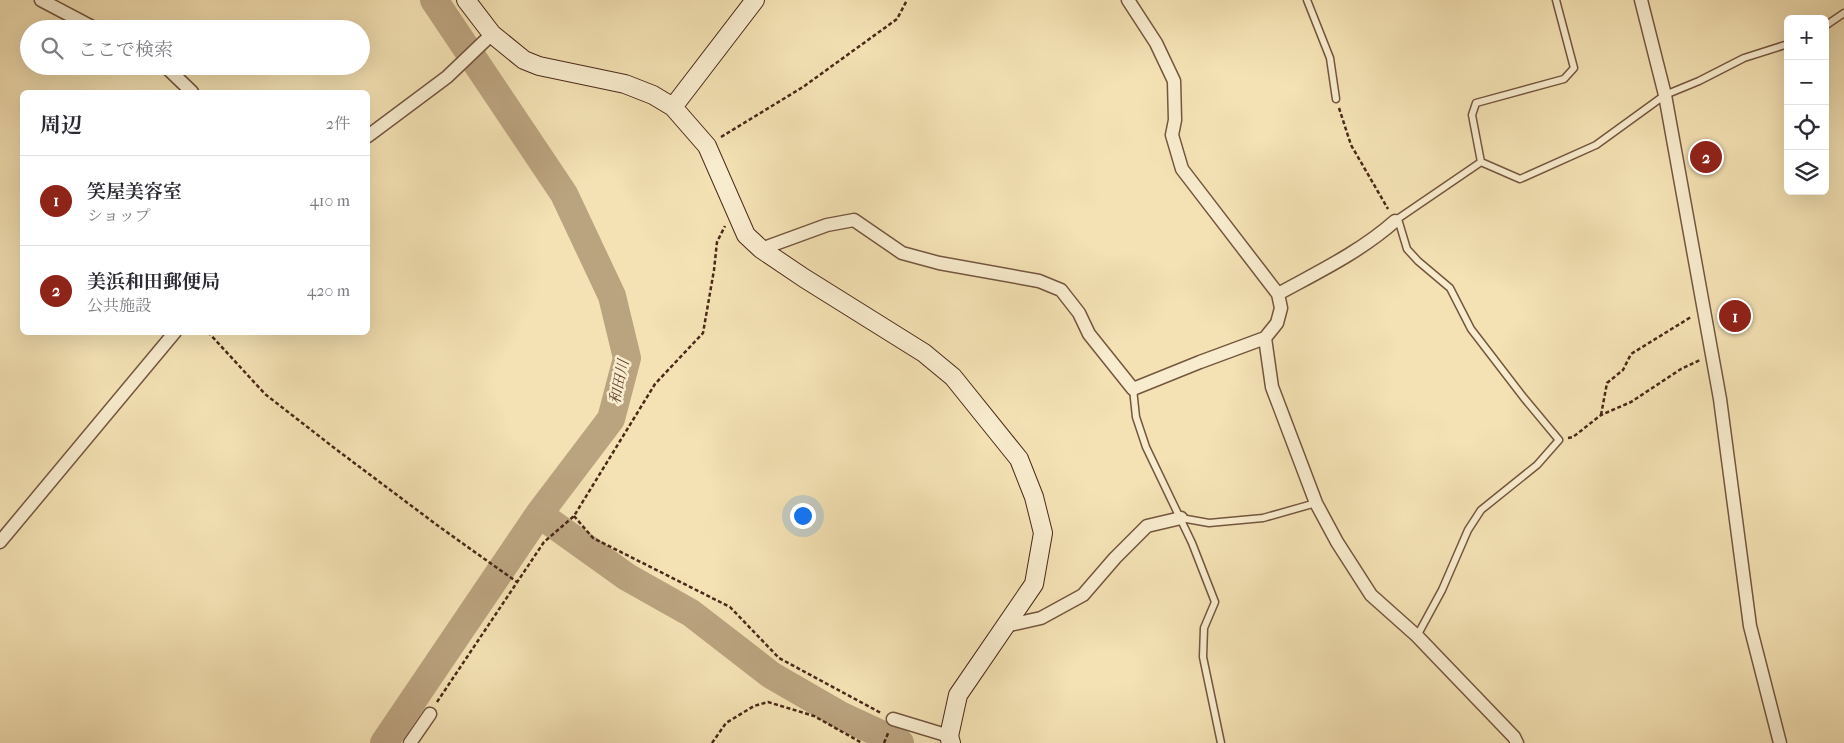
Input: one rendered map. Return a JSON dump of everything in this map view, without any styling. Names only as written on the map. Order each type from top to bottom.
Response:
[{"type":"street","points":[[41,0],[79,20]]},
{"type":"street","points":[[466,0],[488,38],[524,60],[539,66],[625,84],[653,95],[673,107],[707,146],[746,235],[761,249],[804,278],[924,353],[953,377],[1019,459],[1034,497],[1043,533],[1034,584],[958,695],[950,740],[893,719]]},
{"type":"street","points":[[673,107],[755,0]]},
{"type":"street","points":[[761,249],[827,225],[854,220],[902,252],[940,263],[1039,281],[1061,290],[1079,313],[1090,334],[1133,389],[1265,338],[1277,323],[1281,308],[1278,294],[1182,169],[1172,135],[1175,120],[1174,81],[1156,43],[1128,0]]},
{"type":"street","points":[[1641,0],[1665,95],[1712,354],[1720,400],[1750,626],[1780,743]]},
{"type":"street","points":[[370,134],[446,77],[488,38]]},
{"type":"street","points":[[174,75],[190,90]]},
{"type":"street","points":[[1278,294],[1368,243],[1396,220]]},
{"type":"street","points":[[0,542],[172,335]]},
{"type":"street","points":[[1265,338],[1272,386],[1316,503],[1337,542],[1371,595],[1416,636],[1514,737],[1517,743]]},
{"type":"street","points":[[1005,626],[1041,618],[1083,594],[1147,526],[1181,518]]},
{"type":"street","points":[[410,743],[430,714]]},
{"type":"lane","points":[[1307,0],[1330,58],[1336,99]]},
{"type":"lane","points":[[1481,162],[1472,115],[1476,103],[1564,79],[1574,68],[1556,0]]},
{"type":"lane","points":[[1829,23],[1844,13]]},
{"type":"lane","points":[[1481,162],[1520,179],[1596,145],[1665,95],[1699,81],[1744,58],[1784,45]]},
{"type":"lane","points":[[1416,636],[1442,590],[1468,530],[1481,510],[1537,464],[1559,440],[1471,329],[1450,288],[1407,249],[1396,220],[1481,162]]},
{"type":"lane","points":[[1133,389],[1136,417],[1146,446],[1181,518],[1215,602],[1204,628],[1203,657],[1221,743]]},
{"type":"lane","points":[[1181,518],[1209,523],[1263,518],[1316,503]]},
{"type":"path","points":[[707,146],[803,87],[896,19],[906,0]]},
{"type":"path","points":[[1336,99],[1351,145],[1396,220]]},
{"type":"path","points":[[430,714],[544,542],[574,516],[655,384],[703,332],[717,242],[734,209]]},
{"type":"path","points":[[1602,415],[1607,382],[1623,370],[1631,354],[1694,316],[1704,313]]},
{"type":"path","points":[[211,335],[265,394],[340,453],[517,582]]},
{"type":"path","points":[[1559,440],[1573,437],[1602,415],[1631,402],[1680,369],[1712,354]]},
{"type":"path","points":[[574,516],[593,538],[730,607],[779,658],[893,719]]},
{"type":"path","points":[[712,743],[726,723],[754,706],[768,702],[814,716],[862,743]]},
{"type":"waterway","name":"和田川","points":[[384,743],[539,514],[611,419],[627,358],[612,296],[564,194],[434,0]]},
{"type":"waterway","points":[[539,514],[627,577],[691,613],[771,675],[842,716],[900,743]]},
{"type":"place","name":"美浜和田郵便局","points":[[1706,157]]},
{"type":"place","name":"笑屋美容室","points":[[1735,316]]}]
